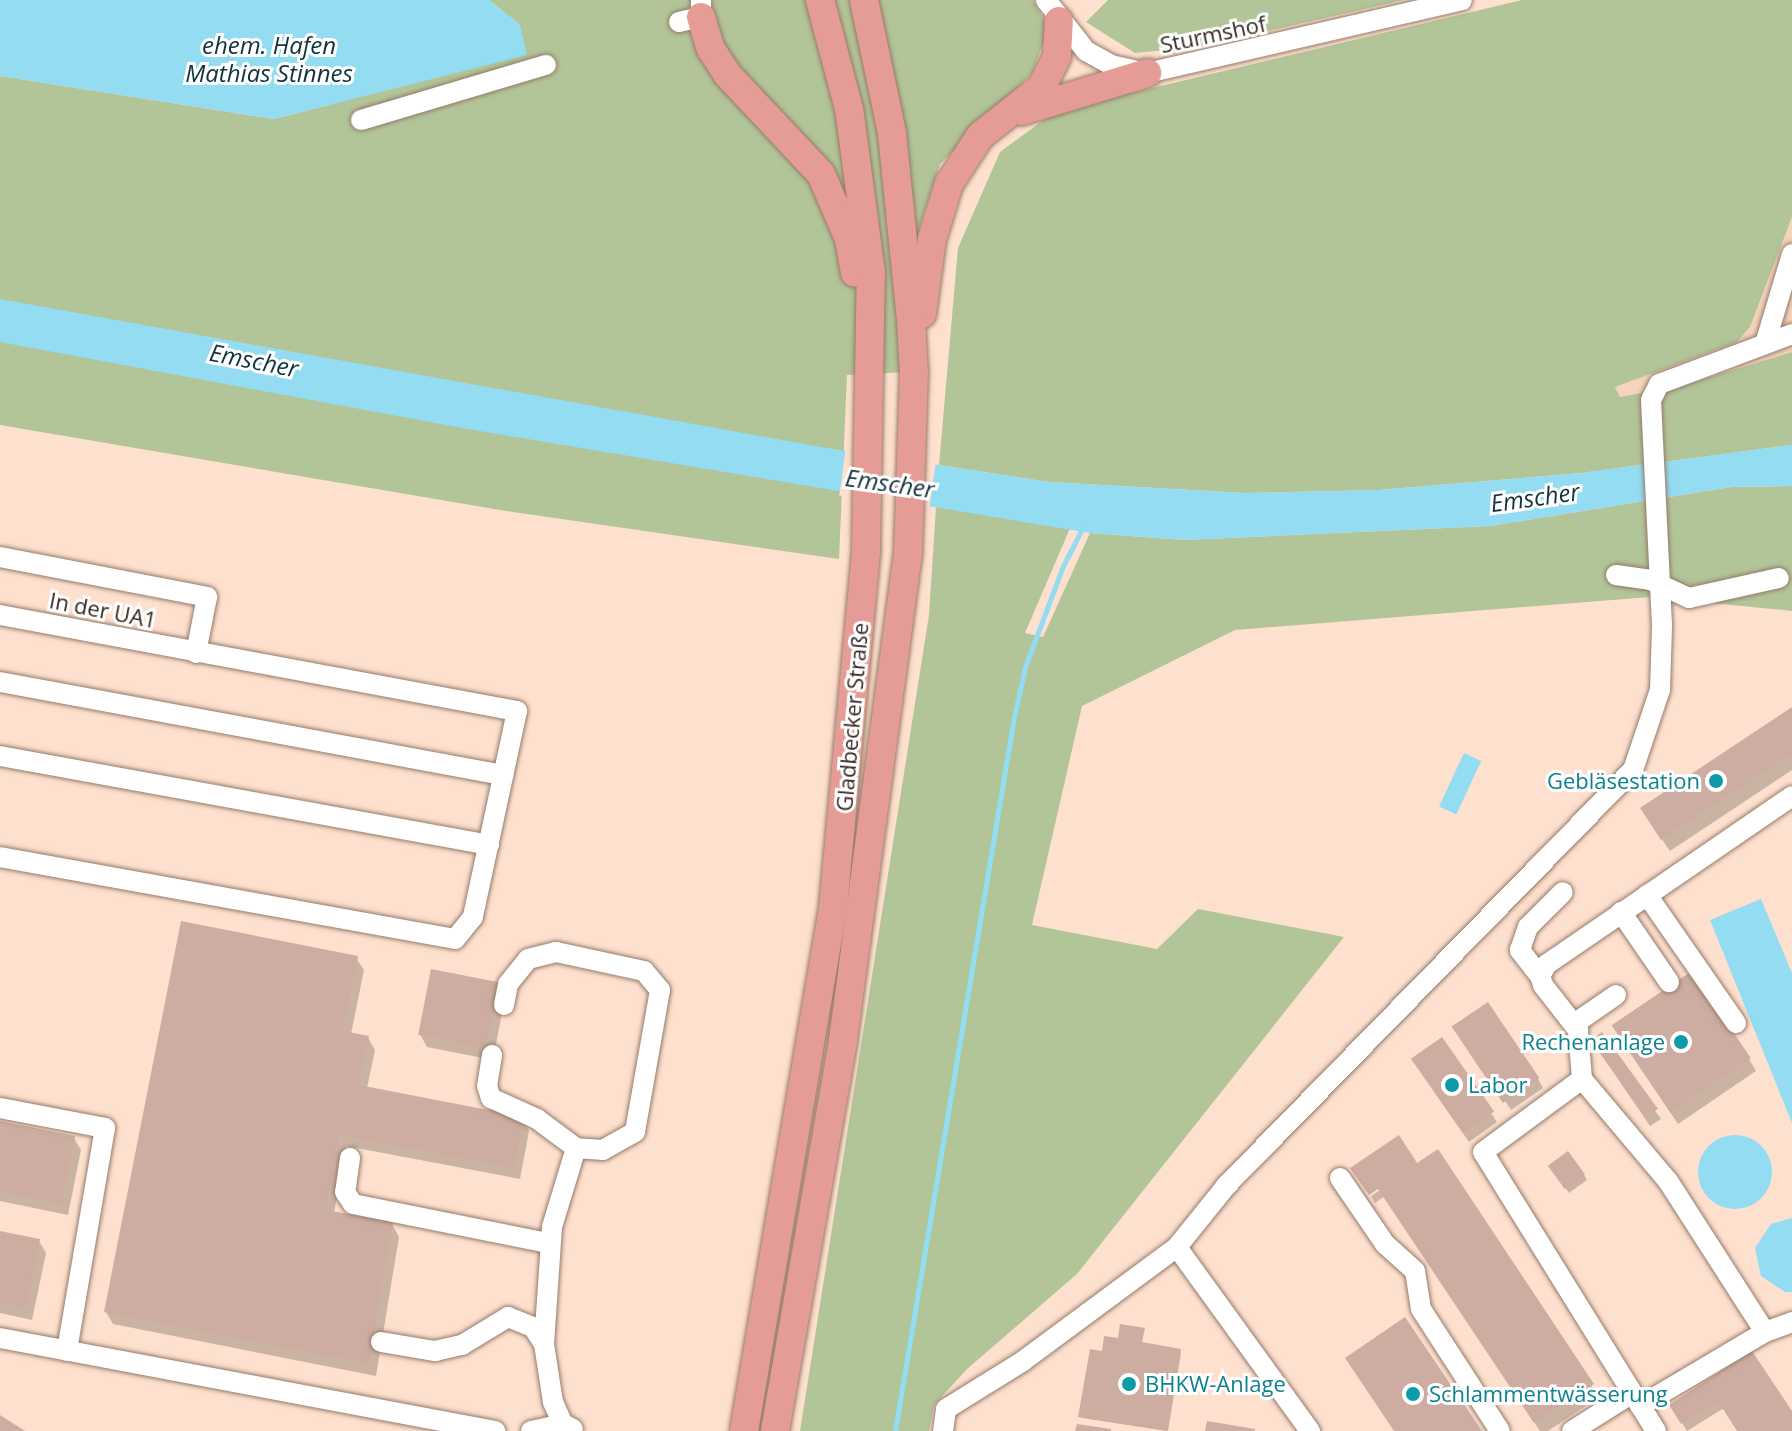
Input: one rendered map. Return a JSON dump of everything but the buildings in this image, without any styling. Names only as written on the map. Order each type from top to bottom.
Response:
[{"type":"highway","name":"Gladbecker Straße","points":[[744,1431],[833,908],[866,549],[871,419],[871,273],[864,202],[843,79],[820,0]]},
{"type":"highway","name":"Gladbecker Straße","points":[[775,1431],[843,1040],[908,553],[914,374],[892,133],[864,0]]},
{"type":"highway","points":[[914,374],[942,200],[968,150],[1010,114],[1051,72],[1052,10]]},
{"type":"highway","points":[[694,13],[727,74],[802,148],[836,203],[857,282],[871,419]]},
{"type":"highway","points":[[1010,114],[1147,73]]},
{"type":"street","name":"Sturmshof","points":[[1052,10],[1099,59],[1147,73],[1462,0]]},
{"type":"street","points":[[361,120],[546,65]]},
{"type":"street","points":[[1765,344],[1792,254]]},
{"type":"street","points":[[943,1431],[946,1409],[1023,1361],[1177,1247],[1226,1186],[1633,770],[1660,690],[1660,584],[1651,400],[1659,384],[1792,334]]},
{"type":"street","points":[[0,557],[207,597],[196,653]]},
{"type":"street","points":[[1616,575],[1660,584],[1689,598],[1779,578]]},
{"type":"street","name":"In der UA1","points":[[0,615],[517,711],[503,775]]},
{"type":"street","points":[[0,682],[503,775],[473,917],[455,939],[0,857]]},
{"type":"street","points":[[0,756],[489,845]]},
{"type":"street","points":[[1540,976],[1547,964],[1792,796]]},
{"type":"street","points":[[1563,892],[1528,927],[1520,950],[1574,1024],[1582,1079],[1668,1181],[1765,1332]]},
{"type":"street","points":[[1647,895],[1736,1023]]},
{"type":"street","points":[[1621,912],[1669,982]]},
{"type":"street","points":[[492,1055],[487,1086],[491,1098],[537,1119],[576,1148],[603,1150],[635,1132],[660,990],[644,971],[556,952],[528,959],[508,984],[504,1005]]},
{"type":"street","points":[[1574,1024],[1616,995]]},
{"type":"street","points":[[1582,1079],[1483,1152],[1656,1431]]},
{"type":"street","points":[[0,1108],[105,1128],[67,1351]]},
{"type":"street","points":[[531,1431],[569,1427],[553,1402],[544,1344],[549,1243],[576,1148]]},
{"type":"street","points":[[350,1158],[345,1192],[353,1204],[549,1243]]},
{"type":"street","points":[[1340,1178],[1385,1244],[1415,1271],[1421,1309],[1500,1431]]},
{"type":"street","points":[[1177,1247],[1310,1431]]},
{"type":"street","points":[[381,1342],[435,1351],[462,1345],[508,1317],[533,1327],[544,1344]]},
{"type":"street","points":[[1572,1431],[1765,1332],[1792,1322]]},
{"type":"street","points":[[0,1338],[495,1431]]},
{"type":"shaded area","points":[[1792,217],[1792,352],[1687,384],[1619,397],[1615,386],[1737,342],[1750,327]]},
{"type":"green space","points":[[489,0],[1033,0],[1049,28],[1032,73],[940,164],[918,231],[910,372],[847,375],[839,559],[506,511],[0,425],[0,76],[274,119],[329,105],[520,25]]},
{"type":"green space","points":[[1108,0],[1404,0],[1197,47],[1135,53],[1086,22]]},
{"type":"green space","points":[[1522,0],[1792,0],[1792,217],[1750,327],[1737,342],[1615,387],[1620,397],[1687,384],[1792,352],[1792,445],[1581,473],[1379,490],[1244,493],[1049,482],[939,465],[958,248],[1000,152],[1056,111]]},
{"type":"green space","points":[[1792,486],[1792,611],[1650,597],[1235,630],[1082,706],[1032,925],[1157,949],[1198,909],[1344,937],[1077,1274],[967,1369],[934,1405],[929,1431],[800,1431],[929,615],[936,507],[1071,526],[1025,633],[1043,637],[1090,533],[1184,540],[1490,526],[1731,487]]},
{"type":"water","name":"ehem. Hafen Mathias Stinnes","points":[[0,0],[489,0],[520,25],[527,55],[274,119],[0,76]]},
{"type":"water","name":"Emscher","points":[[0,299],[821,447],[1049,482],[1244,493],[1379,490],[1581,473],[1792,445],[1792,486],[1731,487],[1490,526],[1184,540],[1090,533],[462,428],[0,342]]},
{"type":"water","points":[[1464,753],[1481,761],[1456,815],[1439,806]]},
{"type":"water","points":[[1761,899],[1792,973],[1792,1123],[1710,920]]},
{"type":"water","points":[[1728,1135],[1742,1135],[1756,1141],[1766,1151],[1772,1172],[1766,1193],[1756,1203],[1742,1209],[1728,1209],[1714,1203],[1704,1193],[1698,1179],[1698,1165],[1704,1151],[1714,1141]]},
{"type":"water","points":[[1792,1218],[1792,1292],[1785,1292],[1761,1276],[1755,1248],[1771,1224]]},
{"type":"pier","points":[[846,447],[936,460],[929,508],[839,496]]},
{"type":"waterway","points":[[895,1431],[1014,717],[1025,667],[1063,566],[1085,523]]},
{"type":"place","name":"Gebläsestation","points":[[1716,781]]},
{"type":"place","name":"Rechenanlage","points":[[1681,1042]]},
{"type":"place","name":"Labor","points":[[1452,1085]]},
{"type":"place","name":"BHKW-Anlage","points":[[1129,1384]]},
{"type":"place","name":"Schlammentwässerung","points":[[1413,1394]]}]
